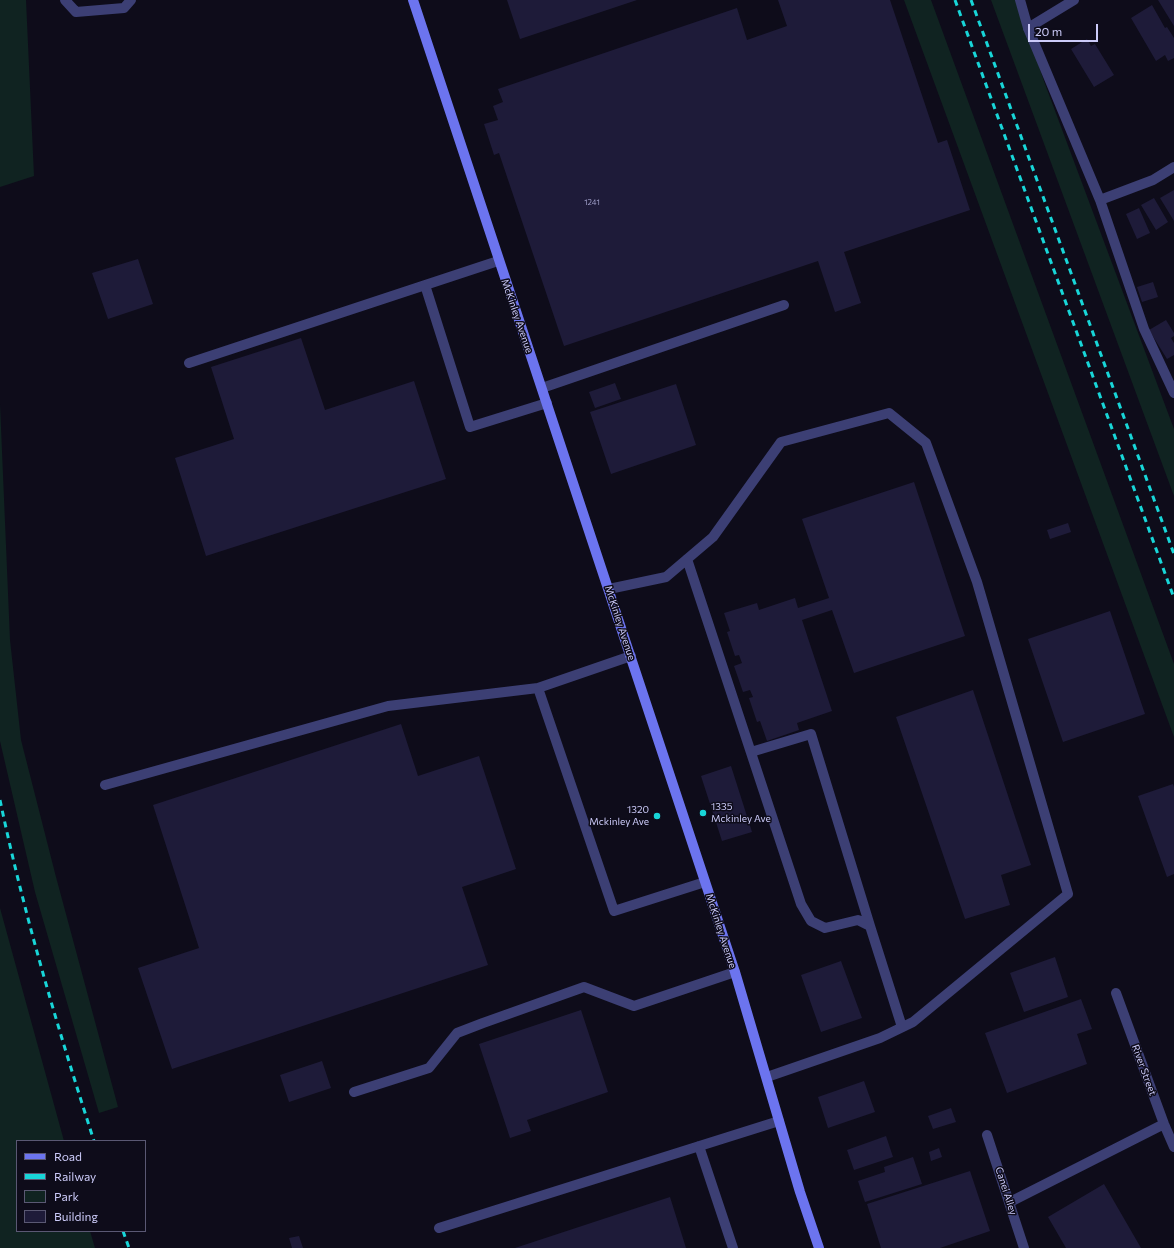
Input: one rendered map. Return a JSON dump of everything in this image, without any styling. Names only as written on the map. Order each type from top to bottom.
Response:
[{"type":"main road","name":"McKinley Avenue","points":[[412,0],[735,972],[800,1192],[819,1248]]},
{"type":"street","points":[[65,0],[76,12],[124,8],[131,0]]},
{"type":"street","points":[[1020,0],[1028,28],[1100,200],[1144,329],[1174,393]]},
{"type":"street","points":[[1028,28],[1074,0]]},
{"type":"street","points":[[1100,200],[1153,180],[1174,167]]},
{"type":"street","points":[[189,363],[498,261]]},
{"type":"street","points":[[425,285],[470,427],[547,403]]},
{"type":"street","points":[[542,388],[784,305]]},
{"type":"street","points":[[609,590],[666,577],[714,537],[781,442],[890,413],[926,444],[977,582],[1068,894],[913,1022],[880,1038],[766,1077]]},
{"type":"street","points":[[687,559],[801,904],[811,920],[825,928],[858,920],[870,926]]},
{"type":"street","points":[[105,785],[388,706],[538,688],[630,656]]},
{"type":"street","points":[[538,688],[614,911],[704,882]]},
{"type":"street","points":[[751,752],[811,734],[902,1027]]},
{"type":"street","points":[[354,1092],[429,1068],[457,1033],[483,1022],[584,987],[634,1006],[735,972]]},
{"type":"street","name":"River Street","points":[[1116,993],[1164,1124],[1174,1147]]},
{"type":"street","points":[[439,1228],[779,1120]]},
{"type":"street","points":[[1010,1202],[1164,1124]]},
{"type":"street","name":"Canei Alley","points":[[986,1135],[1010,1202],[1024,1248]]},
{"type":"street","points":[[699,1146],[733,1248]]},
{"type":"green space","points":[[0,0],[26,0],[34,176],[0,187]]},
{"type":"green space","points":[[904,0],[931,0],[1174,664],[1174,737]]},
{"type":"green space","points":[[991,0],[1016,0],[1045,84],[1174,429],[1174,496]]},
{"type":"green space","points":[[0,404],[10,640],[21,740],[118,1107],[99,1113],[35,892],[0,741]]},
{"type":"green space","points":[[0,908],[64,1140],[16,1140],[16,1232],[90,1232],[95,1248],[0,1248]]},
{"type":"building","points":[[507,0],[637,0],[520,39]]},
{"type":"building","points":[[778,0],[890,0],[938,143],[947,140],[970,210],[844,252],[861,303],[835,312],[818,261],[564,346],[499,153],[494,155],[484,124],[498,120],[493,106],[503,102],[498,89],[737,8],[747,40],[787,26]]},
{"type":"building","points":[[1158,0],[1174,0],[1174,26]]},
{"type":"building","points":[[1152,5],[1165,28],[1167,27],[1174,38],[1174,58],[1168,61],[1165,55],[1156,61],[1131,18]]},
{"type":"building","points":[[1087,39],[1091,46],[1095,44],[1114,75],[1094,87],[1071,49]]},
{"type":"building","points":[[1174,190],[1174,221],[1160,198]]},
{"type":"building","points":[[1154,198],[1168,222],[1156,230],[1141,205]]},
{"type":"building","points":[[1139,208],[1150,233],[1137,239],[1126,214]]},
{"type":"building","points":[[138,259],[153,304],[108,319],[92,273]]},
{"type":"building","points":[[1153,282],[1158,297],[1142,302],[1137,287]]},
{"type":"building","points":[[1166,320],[1174,333],[1174,336],[1171,338],[1174,343],[1174,355],[1167,359],[1149,330]]},
{"type":"building","points":[[301,338],[325,410],[414,381],[446,479],[206,556],[175,458],[234,439],[211,367]]},
{"type":"building","points":[[615,383],[621,399],[595,408],[589,392]]},
{"type":"building","points":[[676,384],[696,445],[611,474],[590,412]]},
{"type":"building","points":[[914,482],[965,636],[854,673],[832,610],[802,620],[832,711],[797,723],[799,730],[767,741],[760,721],[757,722],[749,698],[753,697],[750,690],[743,692],[734,666],[742,663],[739,655],[735,656],[727,632],[730,631],[724,613],[757,603],[759,610],[795,598],[798,608],[829,598],[802,519]]},
{"type":"building","points":[[1068,523],[1071,532],[1050,539],[1047,530]]},
{"type":"building","points":[[1110,611],[1145,714],[1063,742],[1028,639]]},
{"type":"building","points":[[973,690],[1031,865],[1001,875],[1010,905],[965,919],[896,717]]},
{"type":"building","points":[[401,724],[418,776],[479,756],[516,869],[462,887],[488,965],[172,1069],[138,968],[199,948],[153,805]]},
{"type":"building","points":[[731,766],[752,832],[722,841],[701,776]]},
{"type":"building","points":[[1173,784],[1174,874],[1167,877],[1138,796]]},
{"type":"building","points":[[1055,957],[1068,997],[1024,1012],[1010,973]]},
{"type":"building","points":[[841,961],[862,1018],[821,1032],[801,975]]},
{"type":"building","points":[[1081,999],[1092,1029],[1077,1034],[1087,1064],[1007,1093],[985,1033]]},
{"type":"building","points":[[581,1010],[608,1092],[527,1120],[531,1131],[510,1138],[479,1044]]},
{"type":"building","points":[[322,1061],[331,1088],[289,1102],[280,1075]]},
{"type":"building","points":[[864,1081],[875,1112],[828,1128],[818,1097]]},
{"type":"building","points":[[951,1108],[956,1122],[933,1129],[928,1116]]},
{"type":"building","points":[[886,1136],[893,1157],[854,1170],[847,1150]]},
{"type":"building","points":[[939,1148],[942,1157],[931,1161],[929,1152]]},
{"type":"building","points":[[913,1157],[922,1184],[865,1202],[858,1181],[885,1172],[884,1167]]},
{"type":"building","points":[[970,1171],[990,1231],[940,1248],[881,1248],[867,1204]]},
{"type":"building","points":[[1104,1184],[1141,1248],[1066,1248],[1048,1217]]},
{"type":"building","points":[[670,1197],[686,1248],[515,1248]]},
{"type":"building","points":[[299,1236],[303,1248],[292,1248],[289,1238]]},
{"type":"railway","points":[[955,0],[1174,598]]},
{"type":"railway","points":[[971,0],[1174,554]]},
{"type":"railway","points":[[0,800],[9,843],[42,972],[94,1140]]},
{"type":"railway","points":[[123,1232],[129,1248]]},
{"type":"place","name":"1335 Mckinley Ave","points":[[703,813]]},
{"type":"place","name":"1320 Mckinley Ave","points":[[657,816]]}]
